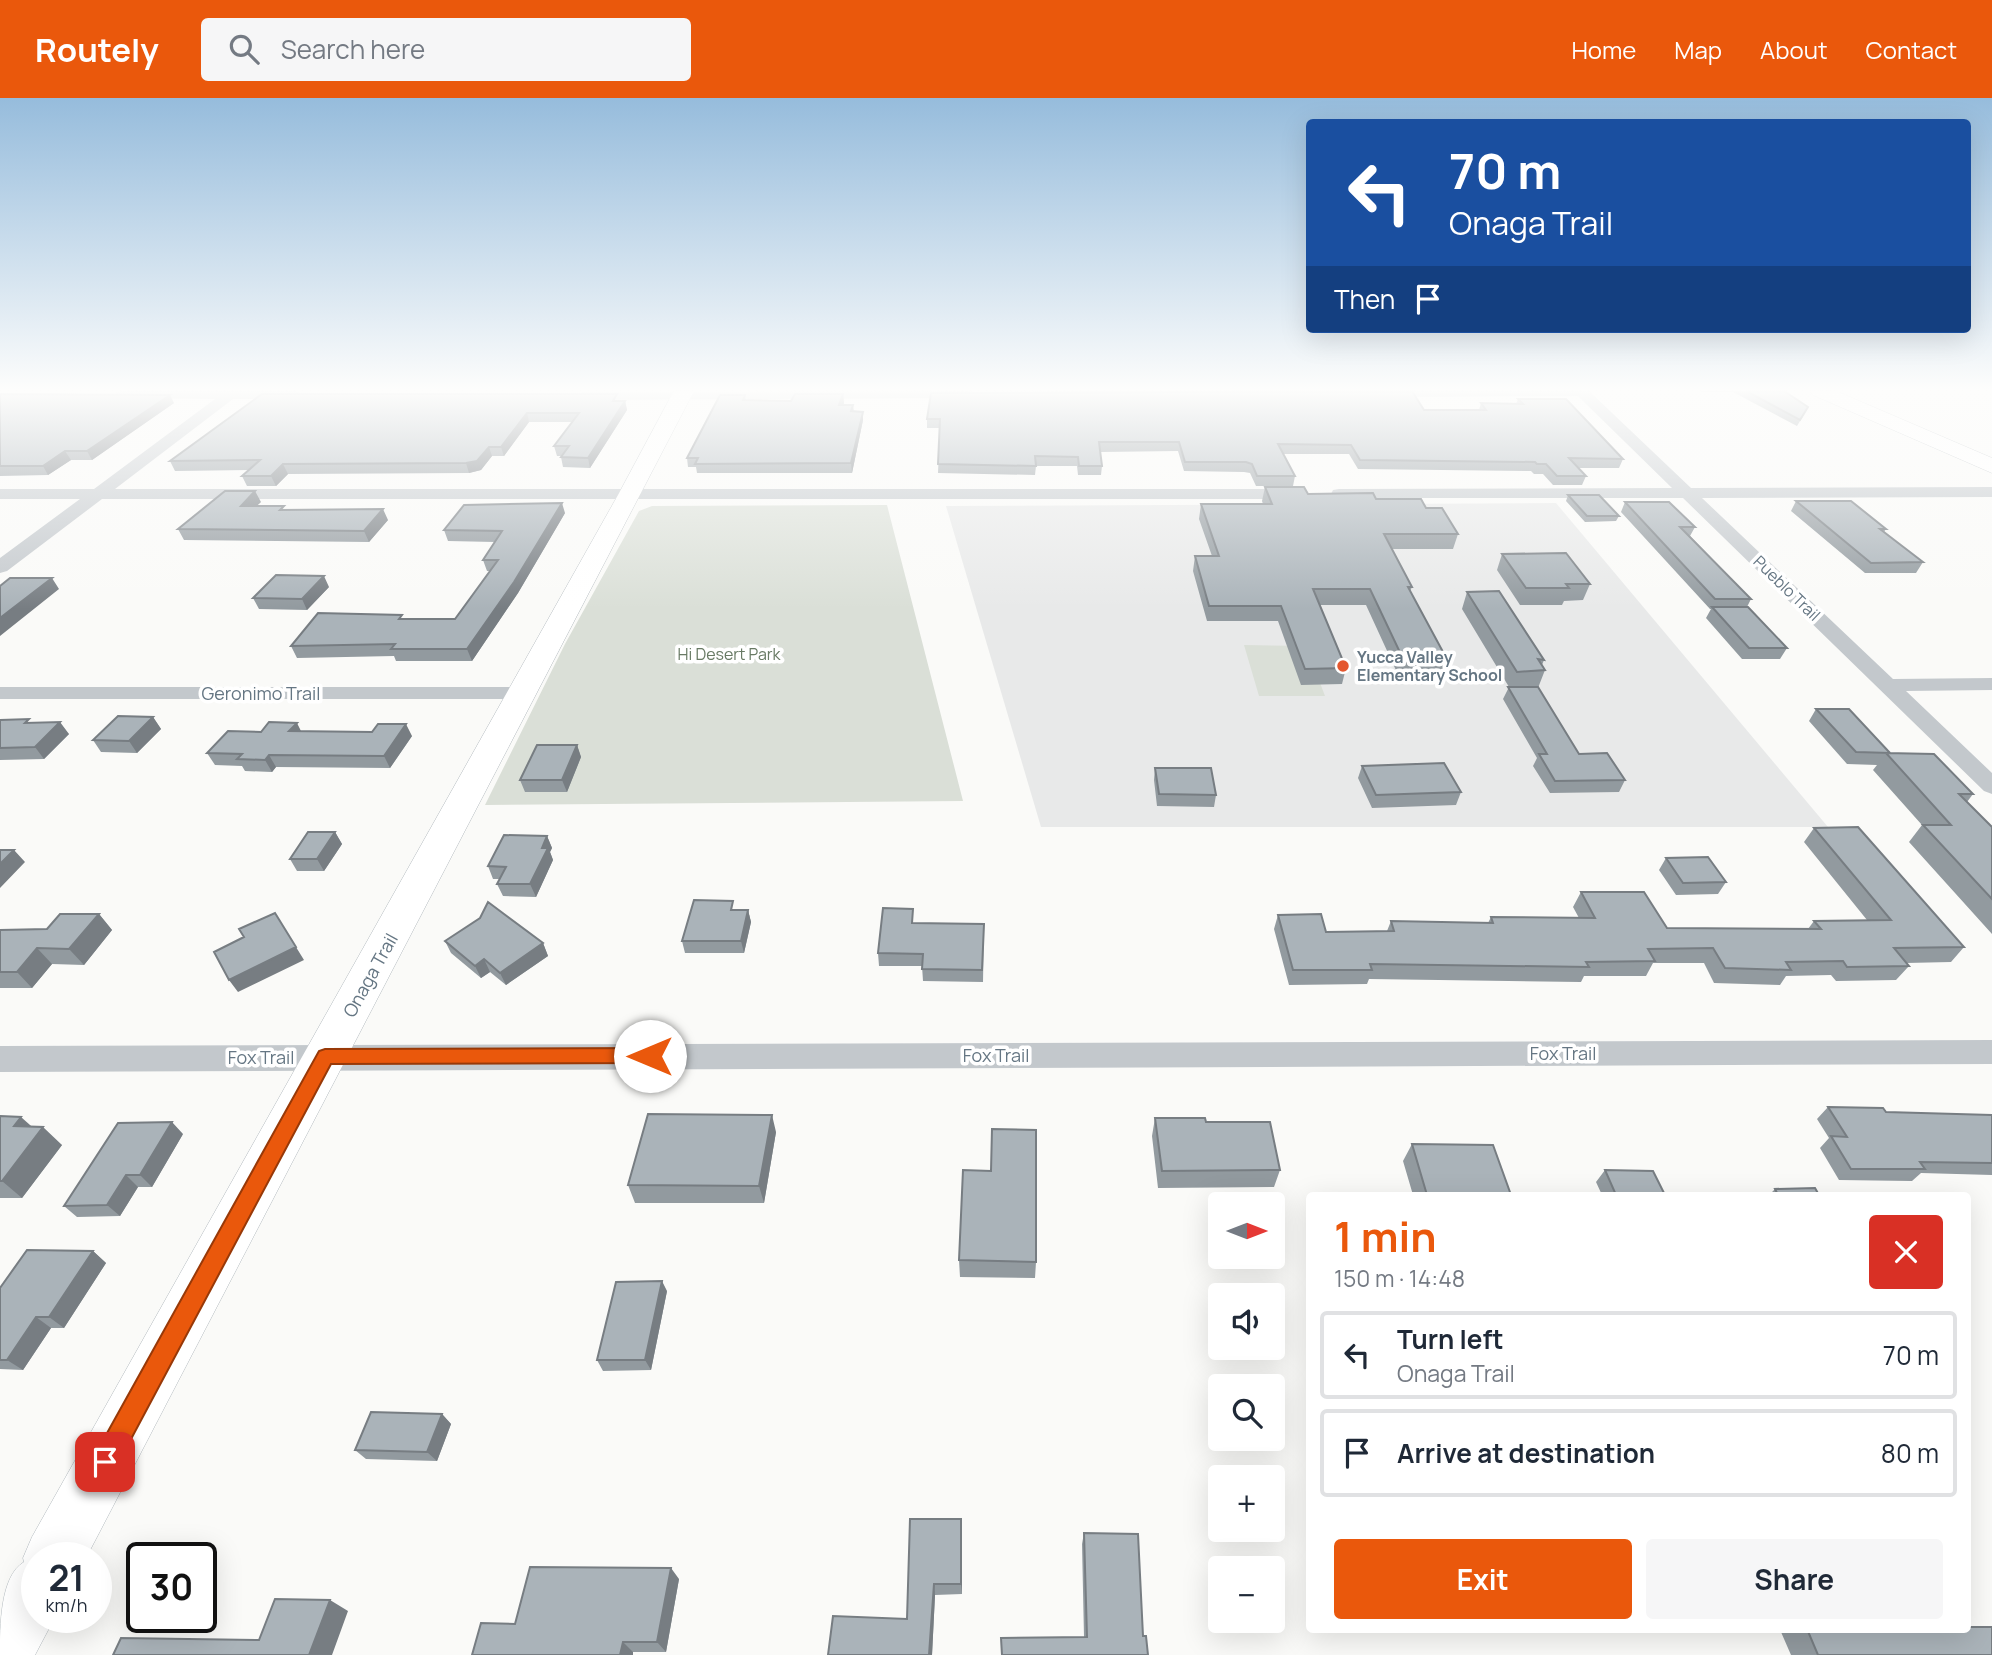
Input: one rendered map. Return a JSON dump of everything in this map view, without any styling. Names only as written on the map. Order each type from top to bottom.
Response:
[{"type":"street","points":[[0,567],[139,464]]},
{"type":"street","name":"Onaga Trail","points":[[62,1542],[646,464]]},
{"type":"street","name":"Pueblo Trail","points":[[1658,464],[1992,786]]},
{"type":"street","points":[[0,494],[1115,495],[1992,492]]},
{"type":"street","points":[[1889,685],[1992,684]]},
{"type":"street","name":"Geronimo Trail","points":[[0,693],[522,693]]},
{"type":"street","name":"Fox Trail","points":[[0,1059],[1992,1052]]},
{"type":"street","points":[[1,1655],[21,1618]]},
{"type":"shaded area","name":"Yucca Valley Elementary School","points":[[1556,503],[1828,827],[1041,827],[946,506]]},
{"type":"green space","name":"Hi Desert Park","points":[[887,505],[963,801],[485,805],[565,644],[639,511],[652,506]]},
{"type":"green space","points":[[1244,645],[1306,646],[1325,696],[1259,696]]},
{"type":"building","points":[[0,464],[46,464],[43,466],[0,466]]},
{"type":"building","points":[[256,464],[345,464],[283,464],[271,476],[242,476]]},
{"type":"building","points":[[938,464],[1036,464],[1036,466]]},
{"type":"building","points":[[1079,464],[1102,464],[1102,466],[1079,466]]},
{"type":"building","points":[[1252,464],[1288,464],[1295,476],[1257,476]]},
{"type":"building","points":[[1537,464],[1574,464],[1586,476],[1557,476],[1546,464]]},
{"type":"building","points":[[1265,487],[1304,487],[1308,494],[1373,493],[1376,499],[1421,499],[1426,508],[1442,508],[1458,534],[1384,534],[1412,587],[1408,587],[1449,663],[1405,663],[1370,589],[1313,589],[1346,668],[1305,669],[1281,606],[1209,606],[1195,556],[1219,556],[1201,504],[1272,504]]},
{"type":"building","points":[[225,491],[255,491],[241,506],[284,506],[280,510],[383,509],[364,531],[178,529]]},
{"type":"building","points":[[1568,495],[1599,495],[1619,516],[1587,516]]},
{"type":"building","points":[[1796,501],[1851,501],[1886,529],[1880,529],[1923,562],[1871,563]]},
{"type":"building","points":[[1625,502],[1669,502],[1695,527],[1680,527],[1751,599],[1715,599]]},
{"type":"building","points":[[562,503],[514,582],[467,649],[391,649],[395,644],[291,646],[318,613],[402,615],[399,619],[455,619],[498,560],[483,560],[502,531],[444,530],[464,505]]},
{"type":"building","points":[[1566,553],[1590,584],[1566,584],[1569,588],[1526,588],[1502,554]]},
{"type":"building","points":[[276,575],[324,576],[302,599],[253,598]]},
{"type":"building","points":[[10,578],[52,578],[0,618],[0,586]]},
{"type":"building","points":[[1499,591],[1544,660],[1538,659],[1545,670],[1517,672],[1467,592]]},
{"type":"building","points":[[1712,607],[1748,607],[1787,648],[1749,648]]},
{"type":"building","points":[[1508,687],[1538,687],[1579,754],[1607,753],[1625,780],[1555,781],[1539,754],[1547,754]]},
{"type":"building","points":[[1816,709],[1849,709],[1890,753],[1856,752]]},
{"type":"building","points":[[118,716],[153,717],[129,741],[93,740]]},
{"type":"building","points":[[29,719],[25,723],[60,722],[35,747],[0,748],[0,720]]},
{"type":"building","points":[[269,722],[297,723],[289,731],[372,732],[378,724],[406,724],[384,756],[269,755],[265,760],[237,759],[242,754],[207,753],[228,731],[261,732]]},
{"type":"building","points":[[537,745],[577,745],[562,780],[520,780]]},
{"type":"building","points":[[1886,753],[1934,754],[1973,794],[1959,794],[1992,827],[1992,899],[1923,825],[1951,825]]},
{"type":"building","points":[[1444,763],[1461,792],[1376,795],[1362,766]]},
{"type":"building","points":[[1155,768],[1211,768],[1216,795],[1159,794]]},
{"type":"building","points":[[1858,827],[1964,947],[1894,948],[1909,966],[1847,967],[1843,961],[1786,962],[1791,970],[1725,968],[1713,948],[1648,949],[1655,961],[1586,962],[1589,967],[1370,964],[1372,970],[1293,970],[1278,915],[1321,914],[1326,932],[1394,931],[1391,921],[1493,923],[1491,917],[1595,918],[1581,892],[1644,892],[1667,928],[1821,929],[1814,921],[1891,920],[1814,828]]},
{"type":"building","points":[[308,832],[335,832],[317,859],[290,859]]},
{"type":"building","points":[[504,835],[547,836],[542,848],[548,848],[530,884],[497,884],[506,867],[488,866]]},
{"type":"building","points":[[0,850],[14,850],[0,864]]},
{"type":"building","points":[[1708,857],[1726,882],[1683,883],[1666,858]]},
{"type":"building","points":[[694,900],[733,901],[731,910],[748,910],[741,941],[682,941]]},
{"type":"building","points":[[488,902],[543,943],[500,973],[484,959],[475,966],[445,941],[480,918]]},
{"type":"building","points":[[883,908],[913,909],[912,923],[984,924],[982,970],[922,969],[923,954],[878,953]]},
{"type":"building","points":[[275,913],[296,947],[229,980],[214,952],[244,937],[239,929]]},
{"type":"building","points":[[60,914],[99,914],[69,949],[37,948],[17,972],[0,972],[0,930],[47,929]]},
{"type":"building","points":[[1828,1107],[1883,1108],[1886,1112],[1992,1115],[1992,1163],[1920,1162],[1925,1169],[1851,1169],[1831,1136],[1847,1137]]},
{"type":"building","points":[[648,1114],[772,1115],[759,1186],[628,1185]]},
{"type":"building","points":[[0,1116],[21,1117],[14,1126],[43,1127],[2,1181],[0,1181]]},
{"type":"building","points":[[1155,1118],[1205,1118],[1206,1122],[1270,1122],[1280,1170],[1162,1171]]},
{"type":"building","points":[[172,1122],[140,1175],[126,1175],[107,1205],[64,1206],[118,1123]]},
{"type":"building","points":[[992,1129],[1036,1130],[1036,1262],[959,1260],[963,1170],[991,1171]]},
{"type":"building","points":[[1412,1144],[1493,1145],[1510,1192],[1426,1192]]},
{"type":"building","points":[[1605,1170],[1653,1171],[1664,1192],[1615,1192]]},
{"type":"building","points":[[1815,1188],[1817,1192],[1776,1192],[1775,1189]]},
{"type":"building","points":[[27,1250],[93,1251],[49,1317],[36,1317],[7,1360],[0,1360],[0,1288]]},
{"type":"building","points":[[662,1281],[645,1360],[597,1360],[616,1282]]},
{"type":"building","points":[[371,1412],[442,1414],[427,1452],[355,1450]]},
{"type":"building","points":[[910,1519],[961,1519],[961,1584],[934,1584],[929,1655],[828,1655],[833,1616],[907,1619]]},
{"type":"building","points":[[1084,1533],[1138,1534],[1143,1636],[1146,1636],[1148,1655],[1002,1655],[1001,1638],[1087,1637]]},
{"type":"building","points":[[530,1567],[671,1568],[657,1642],[623,1642],[620,1655],[472,1655],[481,1623],[515,1624]]},
{"type":"building","points":[[275,1599],[330,1600],[309,1655],[113,1655],[121,1638],[259,1640]]},
{"type":"building","points":[[1971,1627],[1992,1627],[1992,1655],[1818,1655],[1809,1633],[1971,1633]]},
{"type":"place","name":"Yucca Valley Elementary School","points":[[1343,666]]},
{"type":"route","points":[[105,1462],[325,1057],[650,1056]]}]
